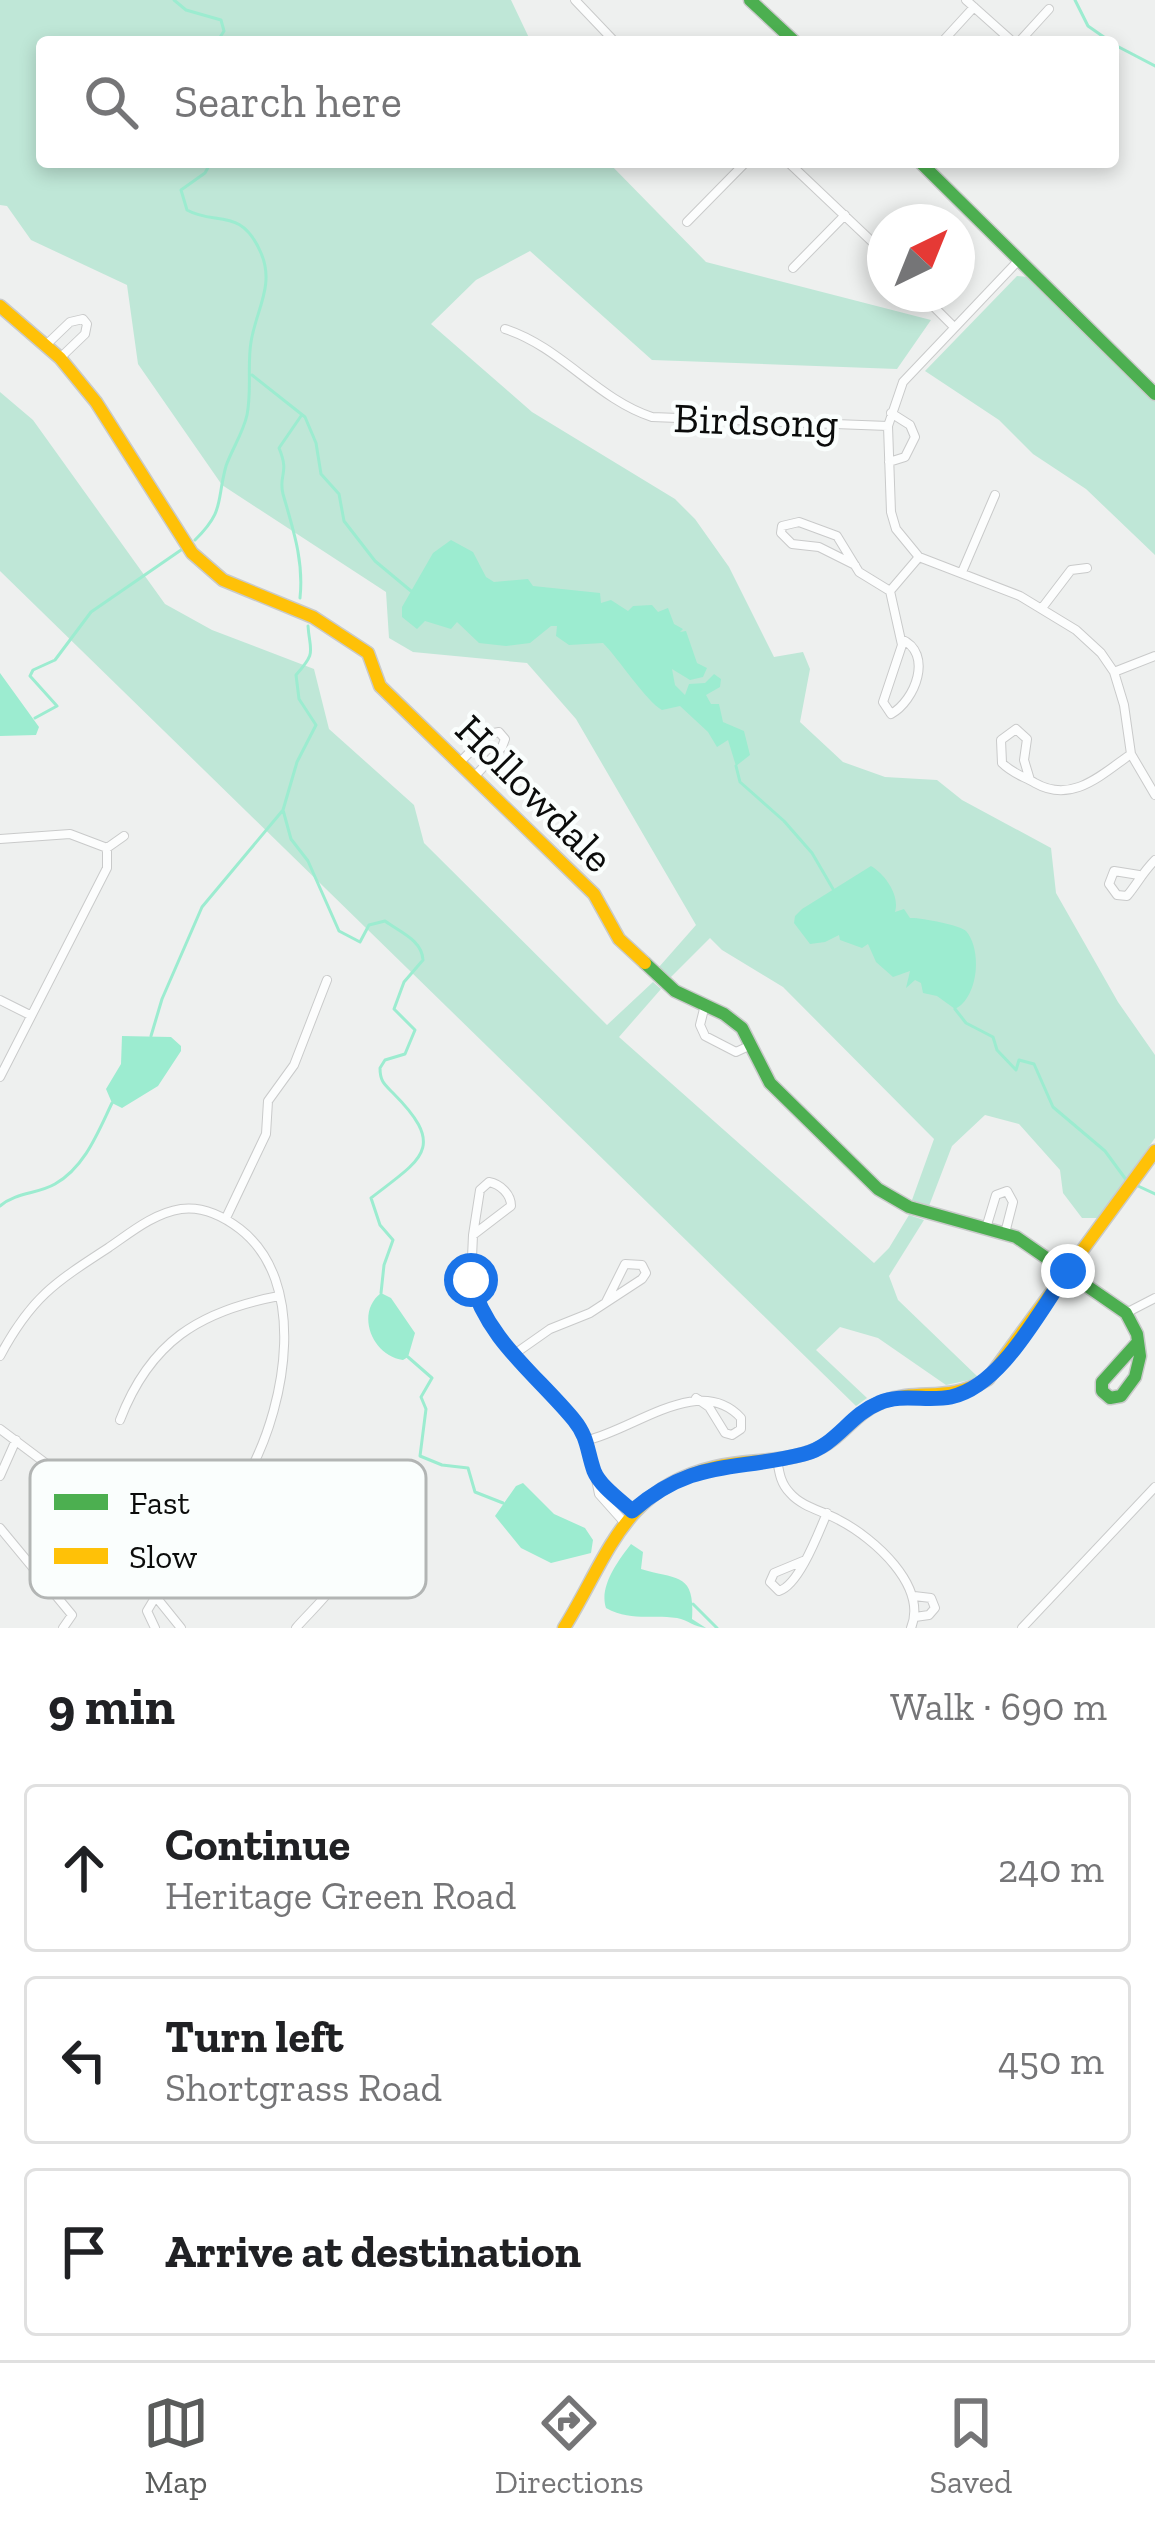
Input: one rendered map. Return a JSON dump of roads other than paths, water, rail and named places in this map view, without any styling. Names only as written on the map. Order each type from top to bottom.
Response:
[{"type":"street","points":[[575,0],[609,36]]},
{"type":"street","points":[[750,0],[789,36]]},
{"type":"street","points":[[946,36],[970,4],[1009,36]]},
{"type":"street","points":[[1022,36],[1049,9]]},
{"type":"street","points":[[687,222],[740,168]]},
{"type":"street","points":[[794,168],[867,236]]},
{"type":"street","points":[[926,168],[1155,394]]},
{"type":"street","points":[[793,268],[845,215]]},
{"type":"street","points":[[1018,261],[903,382],[888,426],[896,529],[919,557],[1042,608],[1091,642],[1114,672],[1131,754],[1155,795]]},
{"type":"street","name":"Hollowdale","points":[[0,306],[61,358],[96,402],[192,553],[209,571],[313,617],[368,653],[380,686],[594,894],[619,939],[675,992],[724,1014],[753,1044],[770,1083],[790,1107],[878,1189],[908,1207],[1030,1244],[1126,1313]]},
{"type":"street","points":[[939,312],[953,326]]},
{"type":"street","points":[[46,345],[70,322],[83,319],[85,334],[61,358]]},
{"type":"street","name":"Birdsong","points":[[506,329],[531,338],[622,403],[652,417],[888,426]]},
{"type":"street","points":[[889,462],[905,457],[915,436],[910,425],[891,412]]},
{"type":"street","points":[[962,572],[995,495]]},
{"type":"street","points":[[855,565],[819,547],[792,544],[782,526],[799,522],[837,536],[855,565],[859,572],[890,591],[902,639],[883,702],[891,715],[908,701],[920,666],[914,645],[902,639]]},
{"type":"street","points":[[890,591],[919,557]]},
{"type":"street","points":[[1042,608],[1071,570],[1087,568]]},
{"type":"street","points":[[1114,672],[1155,656]]},
{"type":"street","points":[[1030,779],[1024,760],[1027,740],[1016,729],[1009,731],[1001,740],[1002,763],[1046,789],[1079,788],[1131,754]]},
{"type":"street","points":[[459,763],[488,734],[499,732],[505,739],[502,747],[473,777]]},
{"type":"street","points":[[0,839],[70,833],[107,848]]},
{"type":"street","points":[[107,848],[124,836]]},
{"type":"street","points":[[0,1077],[107,868],[107,848]]},
{"type":"street","points":[[1139,874],[1155,860]]},
{"type":"street","points":[[226,1219],[266,1134],[268,1101],[294,1065],[327,980]]},
{"type":"street","points":[[0,1000],[30,1015]]},
{"type":"street","points":[[705,1005],[700,1025],[706,1036],[736,1052],[753,1044]]},
{"type":"street","points":[[564,1628],[627,1516],[663,1487],[697,1472],[777,1459],[826,1445],[880,1402],[953,1396],[978,1386],[1000,1366],[1155,1151]]},
{"type":"street","points":[[473,1235],[511,1205],[509,1196],[495,1183],[480,1190],[473,1235],[471,1280],[476,1300],[513,1355],[588,1441],[598,1494],[627,1516]]},
{"type":"street","points":[[986,1228],[997,1195],[1007,1191],[1013,1202],[1005,1233]]},
{"type":"street","points":[[0,1356],[40,1294],[147,1222],[180,1209],[226,1219],[266,1256],[280,1296],[280,1376],[256,1460]]},
{"type":"street","points":[[513,1355],[550,1329],[606,1302],[642,1280],[646,1273],[642,1265],[625,1264],[606,1302]]},
{"type":"street","points":[[120,1420],[143,1372],[182,1331],[221,1309],[280,1296]]},
{"type":"street","points":[[1137,1343],[1126,1313],[1155,1298]]},
{"type":"street","points":[[588,1441],[696,1398],[728,1405],[741,1418],[741,1429],[732,1436],[725,1433],[709,1407],[696,1398]]},
{"type":"street","points":[[0,1429],[42,1460]]},
{"type":"street","points":[[0,1476],[16,1439]]},
{"type":"street","points":[[777,1459],[781,1479],[792,1496],[862,1536],[901,1573],[915,1606],[910,1628]]},
{"type":"street","points":[[1022,1628],[1155,1487]]},
{"type":"street","points":[[803,1561],[774,1574],[773,1588],[789,1588],[803,1561],[827,1514]]},
{"type":"street","points":[[0,1528],[30,1564]]},
{"type":"street","points":[[58,1598],[72,1615],[63,1628]]},
{"type":"street","points":[[155,1598],[147,1611],[155,1628]]},
{"type":"street","points":[[158,1598],[181,1628]]},
{"type":"street","points":[[296,1628],[320,1598]]},
{"type":"waterway","points":[[174,0],[186,10],[221,20],[221,36]]},
{"type":"waterway","points":[[1075,0],[1088,26],[1102,36]]},
{"type":"waterway","points":[[1119,47],[1155,66]]},
{"type":"waterway","points":[[195,540],[218,506],[226,466],[247,415],[251,342],[266,276],[261,253],[245,229],[187,210],[181,190],[208,168]]},
{"type":"waterway","points":[[252,375],[305,417],[321,474],[339,494],[344,521],[375,561],[411,591]]},
{"type":"waterway","points":[[300,598],[299,558],[283,494],[284,463],[279,448],[301,416]]},
{"type":"waterway","points":[[35,718],[57,706],[30,676],[33,670],[55,660],[91,612],[181,550]]},
{"type":"waterway","points":[[151,1036],[202,907],[283,810],[297,762],[316,725],[299,699],[296,675],[310,656],[308,626]]},
{"type":"waterway","points":[[736,766],[740,782],[812,853],[833,889]]},
{"type":"waterway","points":[[283,810],[291,839],[308,861],[339,931],[360,942],[369,925],[385,921],[422,953],[423,960],[404,982],[394,1009],[415,1030],[405,1054],[385,1060],[380,1068],[383,1082],[410,1112],[423,1140],[414,1162],[371,1198],[380,1225],[393,1240],[381,1293]]},
{"type":"waterway","points":[[955,1009],[966,1023],[993,1037],[997,1050],[1016,1070],[1019,1060],[1034,1064],[1053,1107],[1105,1151],[1127,1181]]},
{"type":"waterway","points":[[0,1206],[48,1187],[75,1168],[112,1103]]},
{"type":"waterway","points":[[1138,1186],[1155,1194]]},
{"type":"waterway","points":[[408,1357],[432,1378],[421,1397],[426,1409],[420,1456],[468,1468],[475,1492],[503,1503]]},
{"type":"waterway","points":[[693,1604],[717,1628]]}]
